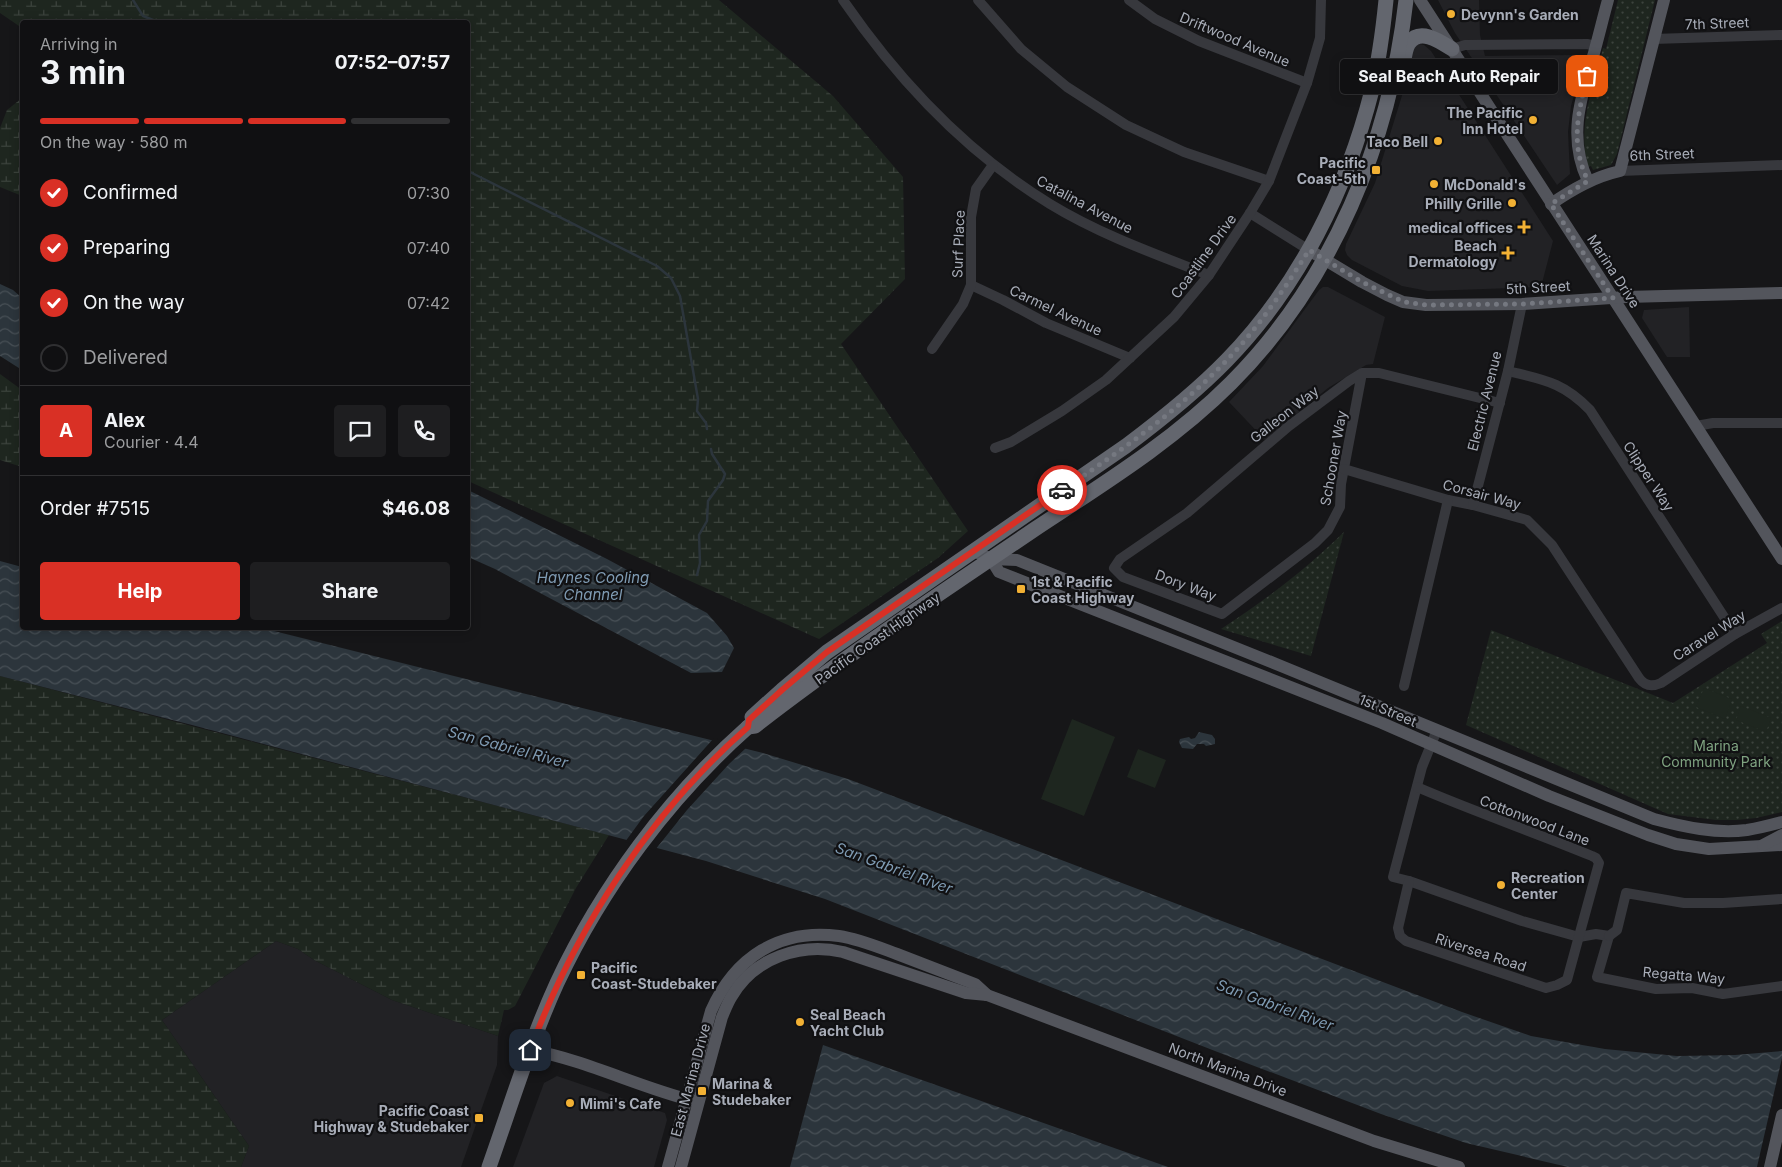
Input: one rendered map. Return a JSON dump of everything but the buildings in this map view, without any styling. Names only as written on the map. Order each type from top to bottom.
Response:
[{"type":"highway","name":"Pacific Coast Highway","points":[[746,728],[749,720],[827,652],[1126,446],[1169,414],[1228,360],[1272,306],[1309,250],[1344,178],[1360,133],[1372,88],[1379,54],[1386,0]]},
{"type":"highway","name":"Pacific Coast Highway","points":[[746,728],[755,726],[796,694],[1140,459],[1191,420],[1232,382],[1265,346],[1284,321],[1324,259],[1342,226],[1360,185],[1383,120],[1396,65],[1406,0]]},
{"type":"highway","points":[[1383,120],[1393,109],[1407,47],[1411,41],[1420,36],[1426,36],[1452,49]]},
{"type":"highway","points":[[1344,178],[1360,185]]},
{"type":"highway","points":[[489,1167],[530,1050],[573,951],[605,897],[651,831],[713,760],[746,728]]},
{"type":"main road","name":"Marina Drive","points":[[1420,0],[1782,559]]},
{"type":"main road","points":[[1588,181],[1582,169],[1577,146],[1577,116],[1608,0]]},
{"type":"main road","points":[[1620,171],[1664,0]]},
{"type":"main road","name":"6th Street","points":[[1551,204],[1588,181],[1620,171]]},
{"type":"main road","name":"5th Street","points":[[1309,250],[1362,282],[1404,302],[1426,305],[1522,304],[1613,298],[1782,293]]},
{"type":"main road","name":"1st Street","points":[[974,551],[991,559],[1018,560],[1654,819],[1696,829],[1717,830],[1746,830],[1782,822]]},
{"type":"main road","name":"1st Street","points":[[991,559],[999,572],[1382,723],[1549,796],[1648,835],[1676,844],[1709,849],[1756,848],[1782,835]]},
{"type":"main road","points":[[1756,848],[1782,846]]},
{"type":"main road","name":"North Marina Drive","points":[[742,973],[785,954],[800,950],[830,949],[853,955],[966,993],[987,995],[1374,1141],[1459,1167]]},
{"type":"main road","name":"East Marina Drive","points":[[668,1167],[711,1010],[718,995],[742,973]]},
{"type":"main road","name":"East Marina Drive","points":[[682,1167],[722,1017],[742,973]]},
{"type":"main road","points":[[530,1050],[558,1056],[634,1083],[700,1102]]},
{"type":"main road","points":[[1770,1167],[1782,1116]]},
{"type":"street","name":"Catalina Avenue","points":[[843,0],[882,51],[935,112],[962,139],[1011,179],[1051,205],[1100,230],[1209,275]]},
{"type":"street","points":[[978,0],[1021,49],[1067,87],[1126,124],[1184,152],[1269,181]]},
{"type":"street","name":"Driftwood Avenue","points":[[1128,0],[1155,20],[1199,41],[1307,83]]},
{"type":"street","name":"Coastline Drive","points":[[996,448],[1011,442],[1062,411],[1106,380],[1174,317],[1209,275],[1269,181],[1307,83],[1320,38],[1321,0]]},
{"type":"street","name":"7th Street","points":[[1653,38],[1782,35]]},
{"type":"street","points":[[1452,49],[1465,45],[1587,44],[1596,46]]},
{"type":"street","name":"Surf Place","points":[[932,349],[962,304],[971,285],[971,217],[976,189],[993,165]]},
{"type":"street","name":"6th Street","points":[[1620,171],[1782,165]]},
{"type":"street","points":[[1250,213],[1309,250]]},
{"type":"street","name":"Carmel Avenue","points":[[971,285],[1046,323],[1130,358]]},
{"type":"street","name":"Electric Avenue","points":[[1473,505],[1508,371],[1522,304]]},
{"type":"street","name":"Clipper Way","points":[[1508,371],[1562,387],[1578,398],[1590,410],[1735,634]]},
{"type":"street","points":[[1362,373],[1379,373],[1500,403]]},
{"type":"street","name":"Schooner Way","points":[[1222,614],[1315,543],[1328,530],[1340,507],[1341,484],[1362,373]]},
{"type":"street","name":"Galleon Way","points":[[1114,568],[1120,559],[1187,513],[1289,426],[1362,373]]},
{"type":"street","points":[[1696,426],[1713,423],[1782,423]]},
{"type":"street","name":"Corsair Way","points":[[1344,469],[1448,500],[1527,520],[1552,545],[1642,682],[1652,686]]},
{"type":"street","points":[[1404,686],[1448,500]]},
{"type":"street","name":"Dory Way","points":[[1114,568],[1123,577],[1222,614]]},
{"type":"street","name":"Caravel Way","points":[[1652,686],[1661,683],[1735,634],[1782,608]]},
{"type":"street","points":[[1437,730],[1416,787],[1393,877],[1522,921],[1579,937],[1596,934],[1609,936],[1617,930],[1624,895],[1628,892],[1684,903],[1723,903],[1782,899]]},
{"type":"street","name":"Cottonwood Lane","points":[[1416,787],[1474,812],[1512,824],[1596,858],[1598,863],[1579,937]]},
{"type":"street","name":"Riversea Road","points":[[1409,881],[1398,928],[1400,936],[1406,941],[1477,966],[1546,988],[1558,985],[1566,980],[1579,937]]},
{"type":"street","name":"Regatta Way","points":[[1609,936],[1597,977],[1656,989],[1692,988],[1723,994],[1782,986]]},
{"type":"shaded area","points":[[1438,0],[1479,0],[1480,35],[1485,56],[1582,55],[1584,59],[1571,106],[1568,132],[1570,174],[1557,185],[1455,33]]},
{"type":"shaded area","points":[[1419,44],[1424,45],[1431,51],[1553,241],[1541,287],[1428,291],[1402,286],[1352,260],[1347,255],[1345,250],[1346,244],[1375,183],[1408,76],[1412,50]]},
{"type":"shaded area","points":[[1323,287],[1328,287],[1385,317],[1373,364],[1366,365],[1328,388],[1265,440],[1229,402],[1263,366]]},
{"type":"shaded area","points":[[1689,307],[1690,357],[1667,357],[1642,318],[1644,310]]},
{"type":"shaded area","points":[[276,941],[298,949],[314,960],[392,1000],[498,1036],[497,1065],[461,1167],[241,1167],[249,1146],[162,1020]]},
{"type":"shaded area","points":[[557,1076],[665,1113],[667,1120],[654,1167],[513,1167],[544,1083]]},
{"type":"green space","points":[[0,0],[719,0],[833,96],[903,177],[905,279],[841,344],[968,531],[938,558],[819,639],[470,482],[470,20],[20,20],[20,27],[0,13]]},
{"type":"green space","points":[[1618,0],[1655,0],[1617,154],[1611,165],[1593,170],[1591,166],[1588,167],[1585,152],[1585,122],[1603,48],[1606,49]]},
{"type":"green space","points":[[20,100],[20,195],[0,187],[0,128],[7,110]]},
{"type":"green space","points":[[0,374],[20,389],[20,466],[0,460]]},
{"type":"green space","points":[[1344,532],[1311,656],[1221,629],[1285,584]]},
{"type":"green space","name":"Marina Community Park","points":[[1782,621],[1782,812],[1737,820],[1716,820],[1668,814],[1466,725],[1491,630],[1673,703],[1767,643],[1761,634]]},
{"type":"green space","points":[[0,676],[609,835],[576,888],[515,1006],[504,1010],[498,1036],[392,1000],[314,960],[298,949],[276,941],[162,1020],[249,1146],[241,1167],[0,1167]]},
{"type":"green space","points":[[1704,688],[1732,699],[1725,719],[1696,707]]},
{"type":"green space","points":[[1741,706],[1771,718],[1766,732],[1736,720]]},
{"type":"green space","points":[[1072,719],[1115,737],[1084,816],[1041,799]]},
{"type":"green space","points":[[1138,749],[1166,760],[1155,788],[1127,777]]},
{"type":"water","points":[[0,284],[13,290],[20,296],[20,369],[0,356]]},
{"type":"water","name":"Haynes Cooling Channel","points":[[470,491],[607,559],[707,613],[727,636],[734,648],[722,672],[691,673],[495,569],[470,558]]},
{"type":"water","name":"San Gabriel River","points":[[0,561],[20,566],[20,630],[270,630],[763,753],[848,779],[1462,1012],[1531,1036],[1605,1049],[1677,1056],[1735,1055],[1782,1051],[1782,1167],[1568,1167],[1466,1143],[1381,1114],[1215,1051],[825,899],[706,861],[0,676]]},
{"type":"water","points":[[1199,732],[1212,735],[1215,739],[1215,744],[1206,746],[1204,744],[1197,744],[1193,749],[1182,748],[1179,742],[1180,739],[1195,738]]},
{"type":"water","points":[[823,1045],[1168,1167],[790,1167]]},
{"type":"pier","points":[[714,738],[747,747],[687,810],[655,850],[625,842],[644,816]]},
{"type":"pier","points":[[1782,1058],[1782,1167],[1757,1167]]},
{"type":"waterway","points":[[133,0],[143,16],[153,20]]},
{"type":"waterway","points":[[470,172],[657,266],[671,278],[680,296],[698,399],[697,411],[706,423],[707,429]]},
{"type":"waterway","points":[[697,575],[700,563],[699,535],[707,521],[708,501],[723,480],[725,474],[712,454],[711,449]]},
{"type":"way so far","points":[[1062,490],[1169,414],[1228,360],[1272,306],[1309,250],[1362,282],[1404,302],[1426,305],[1522,304],[1613,298],[1551,204],[1588,181],[1582,169],[1576,130],[1577,116],[1587,76]]},
{"type":"place","name":"Devynn's Garden","points":[[1451,14]]},
{"type":"place","name":"Seal Beach Auto Repair","points":[[1587,76]]},
{"type":"place","name":"The Pacific Inn Hotel","points":[[1533,120]]},
{"type":"place","name":"Taco Bell","points":[[1438,141]]},
{"type":"place","name":"Pacific Coast-5th","points":[[1376,170]]},
{"type":"place","name":"McDonald's","points":[[1434,184]]},
{"type":"place","name":"Philly Grille","points":[[1512,203]]},
{"type":"place","name":"medical offices","points":[[1524,227]]},
{"type":"place","name":"Beach Dermatology","points":[[1508,253]]},
{"type":"place","name":"1st & Pacific Coast Highway","points":[[1021,589]]},
{"type":"place","name":"Recreation Center","points":[[1501,885]]},
{"type":"place","name":"Pacific Coast-Studebaker","points":[[581,975]]},
{"type":"place","name":"Seal Beach Yacht Club","points":[[800,1022]]},
{"type":"place","name":"Marina & Studebaker","points":[[702,1091]]},
{"type":"place","name":"Mimi's Cafe","points":[[570,1103]]},
{"type":"place","name":"Pacific Coast Highway & Studebaker","points":[[479,1118]]},
{"type":"route","points":[[530,1050],[558,982],[605,897],[651,831],[713,760],[748,727],[749,720],[827,652],[1062,490]]}]
